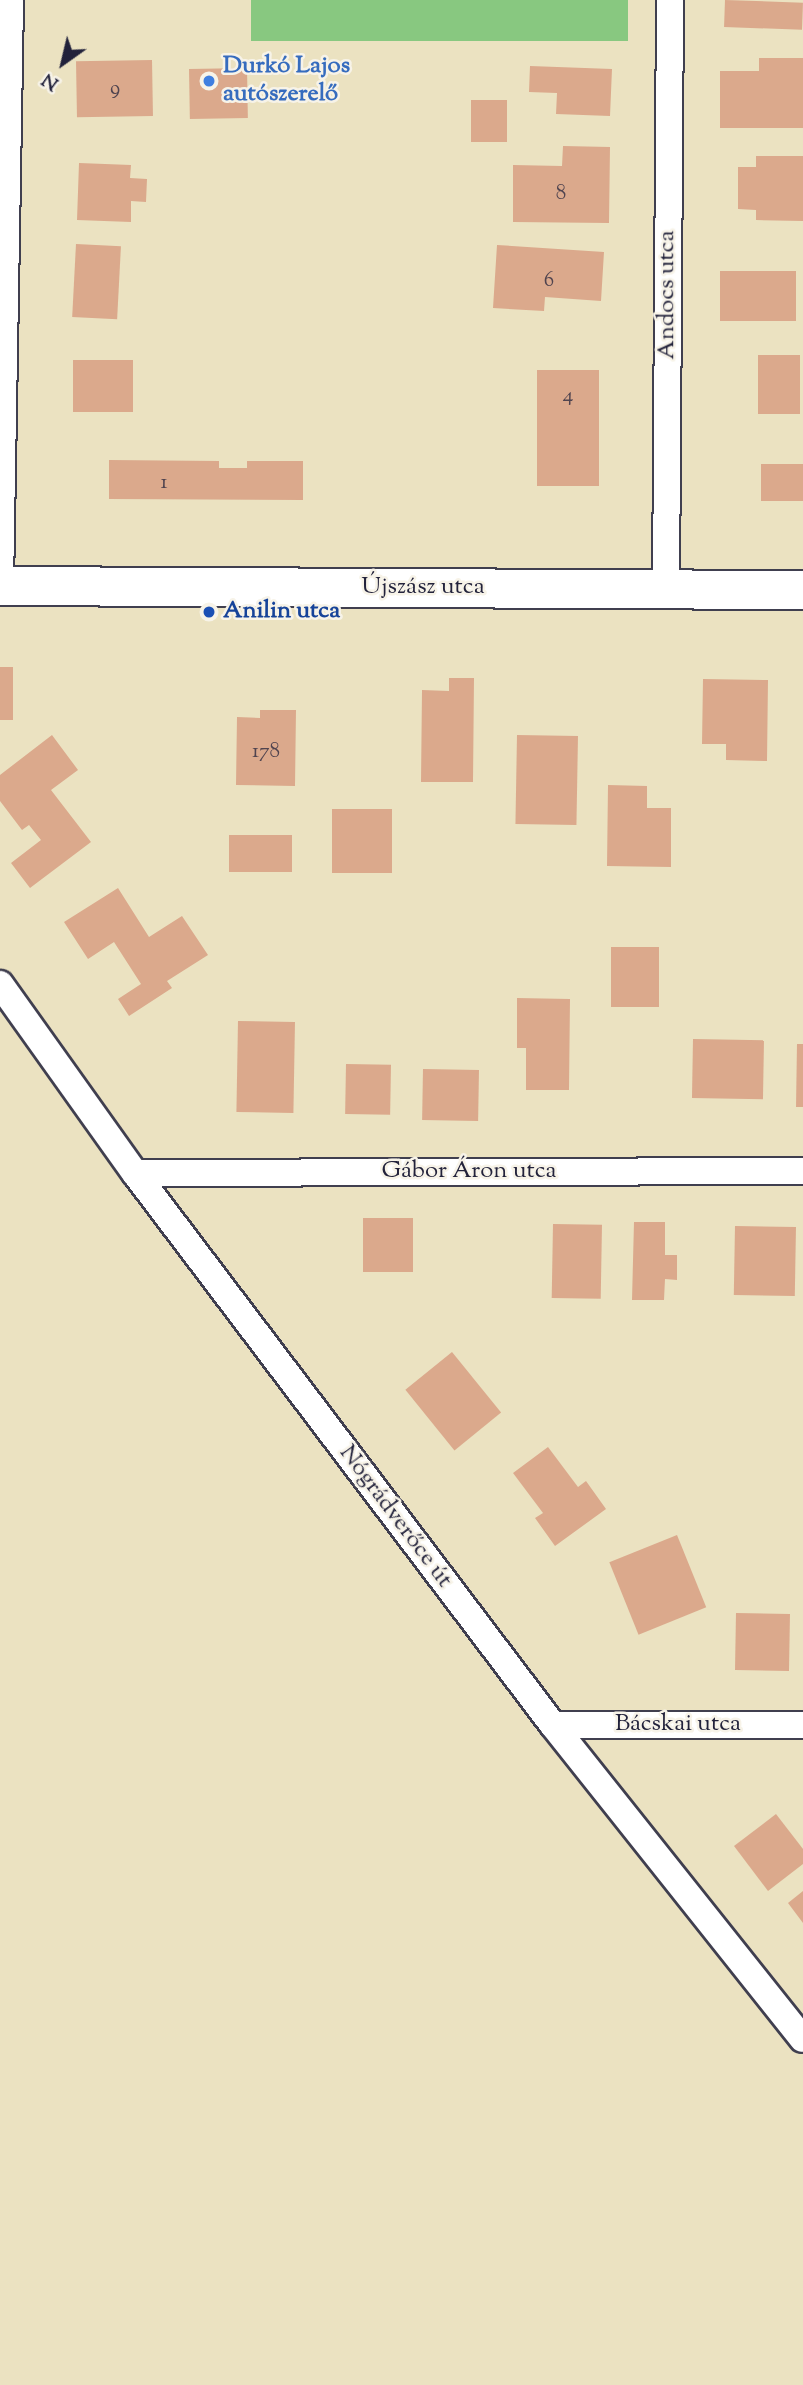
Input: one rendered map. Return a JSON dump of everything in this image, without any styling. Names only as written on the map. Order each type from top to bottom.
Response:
[{"type":"street","points":[[0,586],[10,0]]},
{"type":"street","name":"Andocs utca","points":[[666,589],[670,0]]},
{"type":"street","name":"Újszász utca","points":[[0,586],[803,590]]},
{"type":"street","name":"Nógrádverőce út","points":[[0,984],[135,1173],[553,1726],[803,2039]]},
{"type":"street","name":"Gábor Áron utca","points":[[135,1173],[803,1171]]},
{"type":"street","name":"Bácskai utca","points":[[553,1726],[803,1725]]},
{"type":"green space","points":[[251,0],[628,0],[628,41],[251,41]]},
{"type":"building","points":[[725,0],[803,3],[802,30],[724,27]]},
{"type":"building","points":[[759,58],[803,58],[803,128],[720,128],[720,71],[759,71]]},
{"type":"building","points":[[152,60],[153,116],[77,117],[76,61]]},
{"type":"building","points":[[530,66],[612,69],[610,116],[556,114],[557,93],[529,92]]},
{"type":"building","points":[[247,68],[248,118],[190,119],[189,69]]},
{"type":"building","points":[[471,100],[507,100],[507,142],[471,142]]},
{"type":"building","points":[[563,146],[610,147],[609,223],[513,222],[513,165],[562,166]]},
{"type":"building","points":[[756,156],[803,156],[803,221],[756,220],[756,210],[738,209],[738,167],[756,167]]},
{"type":"building","points":[[79,163],[131,165],[130,178],[147,179],[146,202],[131,201],[131,222],[77,220]]},
{"type":"building","points":[[76,244],[121,246],[117,319],[72,317]]},
{"type":"building","points":[[497,245],[604,252],[601,301],[545,297],[544,311],[493,308]]},
{"type":"building","points":[[720,271],[796,271],[796,321],[720,321]]},
{"type":"building","points":[[758,355],[800,355],[800,414],[758,414]]},
{"type":"building","points":[[73,360],[133,360],[133,412],[73,412]]},
{"type":"building","points":[[537,370],[599,370],[599,486],[537,486]]},
{"type":"building","points":[[109,460],[219,461],[219,468],[247,468],[247,461],[303,461],[303,500],[109,499]]},
{"type":"building","points":[[761,464],[803,464],[803,501],[761,501]]},
{"type":"building","points":[[0,667],[13,667],[13,720],[0,720]]},
{"type":"building","points":[[449,678],[474,678],[473,782],[421,782],[422,690],[449,691]]},
{"type":"building","points":[[703,679],[768,680],[767,761],[726,760],[726,744],[702,744]]},
{"type":"building","points":[[260,710],[296,710],[295,786],[236,785],[237,717],[260,718]]},
{"type":"building","points":[[52,735],[78,770],[51,790],[91,842],[30,888],[11,863],[41,840],[29,825],[22,830],[0,801],[0,775]]},
{"type":"building","points":[[517,735],[578,736],[576,825],[515,824]]},
{"type":"building","points":[[608,785],[647,786],[647,808],[671,808],[671,867],[607,866]]},
{"type":"building","points":[[332,809],[392,809],[392,873],[332,873]]},
{"type":"building","points":[[229,835],[292,835],[292,872],[229,872]]},
{"type":"building","points":[[118,888],[149,937],[182,916],[208,955],[167,981],[172,988],[129,1016],[118,999],[141,984],[114,942],[88,959],[64,922]]},
{"type":"building","points":[[611,947],[659,947],[659,1007],[611,1007]]},
{"type":"building","points":[[517,998],[570,999],[569,1090],[526,1090],[526,1048],[517,1048]]},
{"type":"building","points":[[238,1021],[295,1022],[293,1113],[236,1112]]},
{"type":"building","points":[[693,1039],[764,1040],[763,1099],[692,1098]]},
{"type":"building","points":[[797,1044],[803,1044],[803,1107],[796,1107]]},
{"type":"building","points":[[346,1064],[391,1065],[390,1115],[345,1114]]},
{"type":"building","points":[[423,1069],[479,1070],[478,1121],[422,1120]]},
{"type":"building","points":[[363,1218],[413,1218],[413,1272],[363,1272]]},
{"type":"building","points":[[634,1222],[665,1222],[665,1255],[677,1255],[677,1280],[665,1279],[664,1300],[632,1300]]},
{"type":"building","points":[[553,1224],[602,1225],[601,1299],[552,1298]]},
{"type":"building","points":[[735,1226],[796,1227],[795,1296],[734,1295]]},
{"type":"building","points":[[452,1352],[501,1413],[454,1450],[405,1390]]},
{"type":"building","points":[[548,1447],[578,1487],[586,1481],[606,1509],[555,1546],[535,1518],[543,1513],[513,1473]]},
{"type":"building","points":[[677,1535],[706,1607],[639,1635],[609,1562]]},
{"type":"building","points":[[736,1613],[790,1614],[789,1671],[735,1670]]},
{"type":"building","points":[[776,1814],[803,1849],[803,1864],[768,1891],[734,1846]]},
{"type":"building","points":[[803,1891],[803,1923],[788,1903]]},
{"type":"place","name":"Durkó Lajos autószerelő","points":[[209,81]]},
{"type":"place","name":"Anilin utca","points":[[209,612]]}]
